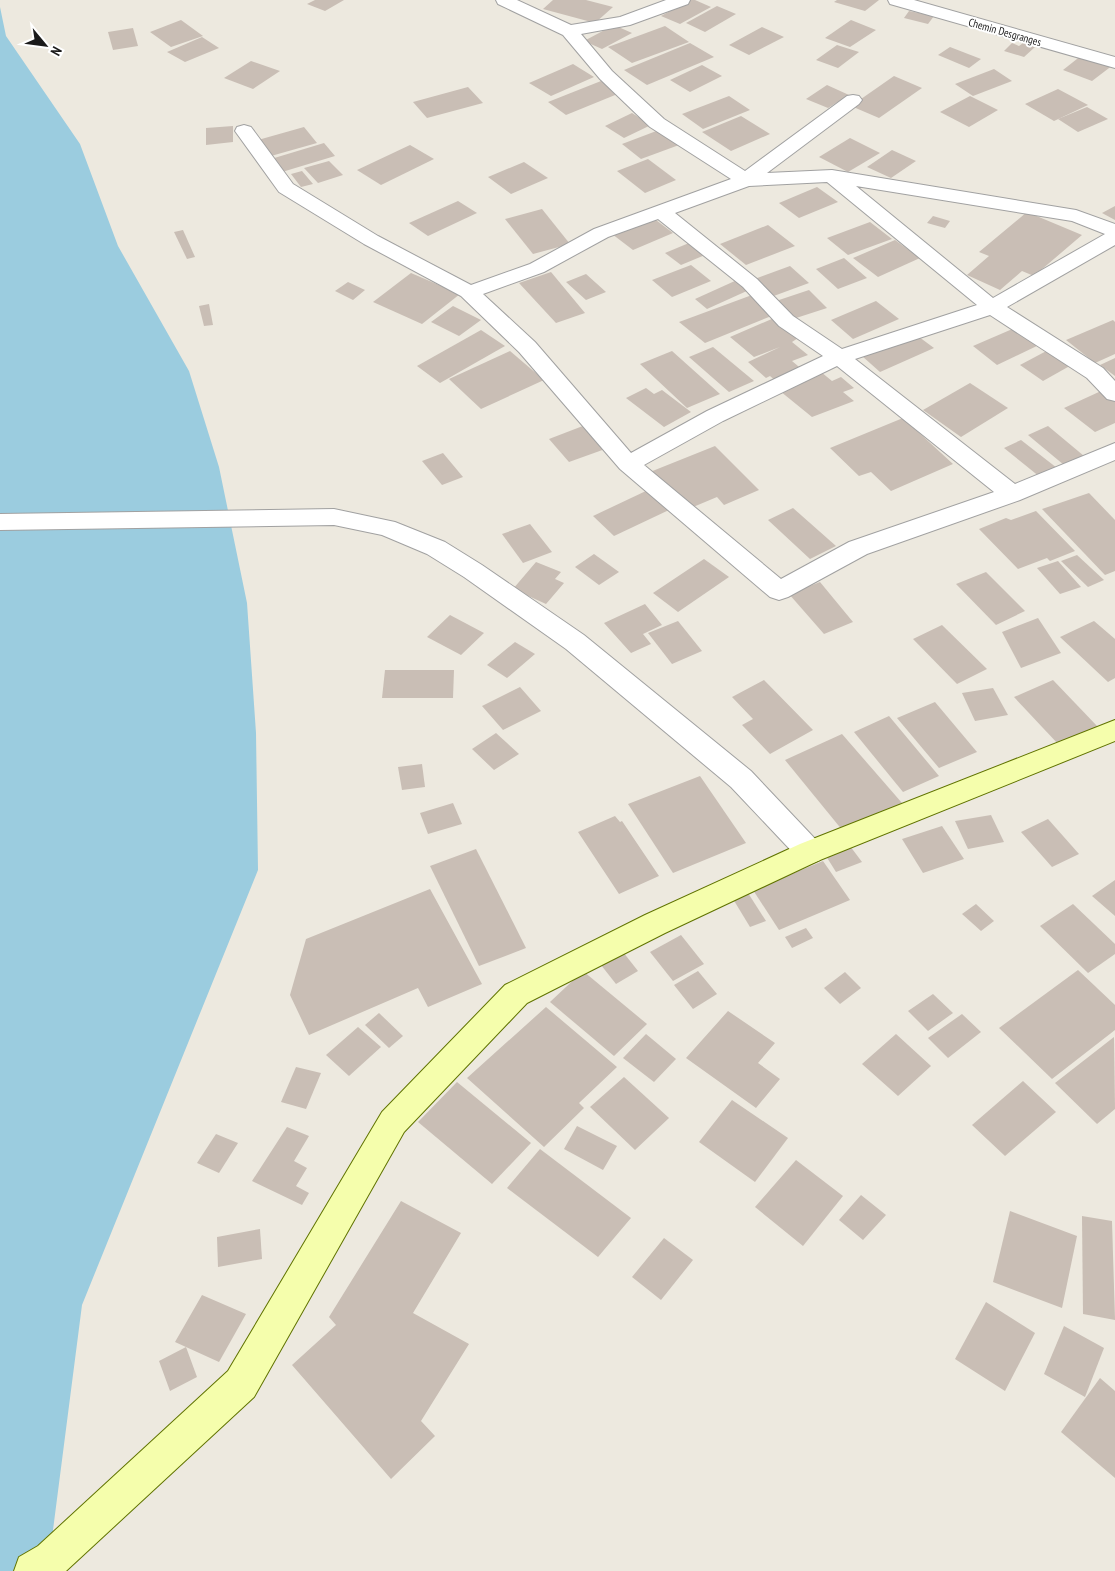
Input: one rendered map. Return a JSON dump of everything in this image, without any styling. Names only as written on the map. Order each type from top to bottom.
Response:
[{"type":"main road","points":[[34,1571],[51,1559],[241,1384],[393,1122],[516,994],[656,924],[810,852],[1115,730]]},
{"type":"street","points":[[504,0],[569,30],[606,75],[657,123],[746,180],[831,176],[1076,216],[1115,231]]},
{"type":"street","points":[[569,30],[624,21],[682,0]]},
{"type":"street","name":"Chemin Desgranges","points":[[896,0],[1115,63]]},
{"type":"street","points":[[468,292],[491,286],[537,268],[601,233],[746,180],[853,100]]},
{"type":"street","points":[[244,131],[286,188],[371,240],[468,292],[527,347],[628,464],[779,591],[858,548],[1012,494],[1115,451]]},
{"type":"street","points":[[831,176],[992,307],[1095,373],[1115,394]]},
{"type":"street","points":[[660,211],[750,283],[786,321],[839,357],[1012,494]]},
{"type":"street","points":[[628,464],[715,416],[839,357],[992,307],[1115,237]]},
{"type":"street","points":[[0,522],[273,517],[334,518],[387,528],[436,548],[473,571],[574,642],[741,779],[810,852]]},
{"type":"water","points":[[0,7],[6,36],[80,144],[118,246],[189,371],[219,467],[247,603],[256,733],[258,870],[82,1305],[53,1530],[51,1559],[53,1571],[0,1571]]},
{"type":"building","points":[[315,0],[344,0],[325,11],[307,4]]},
{"type":"building","points":[[553,0],[586,0],[613,7],[595,23],[543,9]]},
{"type":"building","points":[[690,0],[695,0],[711,7],[680,24],[661,16]]},
{"type":"building","points":[[837,0],[879,0],[865,11],[834,2]]},
{"type":"building","points":[[717,6],[736,14],[705,32],[686,23]]},
{"type":"building","points":[[909,11],[934,16],[928,24],[904,18]]},
{"type":"building","points":[[181,20],[203,36],[171,47],[150,32]]},
{"type":"building","points":[[851,20],[876,30],[850,47],[825,38]]},
{"type":"building","points":[[614,25],[632,33],[602,49],[584,41]]},
{"type":"building","points":[[665,26],[689,42],[632,63],[608,47]]},
{"type":"building","points":[[762,27],[784,37],[749,55],[729,45]]},
{"type":"building","points":[[133,28],[138,46],[113,50],[108,32]]},
{"type":"building","points":[[202,37],[219,48],[185,62],[167,52]]},
{"type":"building","points":[[690,43],[714,57],[647,85],[624,70]]},
{"type":"building","points":[[1012,43],[1019,46],[1023,43],[1035,47],[1024,57],[1004,51]]},
{"type":"building","points":[[837,45],[859,52],[838,68],[816,60]]},
{"type":"building","points":[[950,47],[981,59],[969,68],[938,55]]},
{"type":"building","points":[[1082,55],[1113,65],[1092,81],[1063,70]]},
{"type":"building","points":[[251,61],[280,71],[253,89],[224,78]]},
{"type":"building","points":[[573,64],[594,77],[551,96],[529,83]]},
{"type":"building","points":[[702,65],[722,76],[690,92],[670,80]]},
{"type":"building","points":[[994,69],[1012,81],[973,96],[955,84]]},
{"type":"building","points":[[894,76],[922,88],[879,118],[851,106]]},
{"type":"building","points":[[601,81],[620,93],[566,115],[548,102]]},
{"type":"building","points":[[827,85],[849,95],[828,108],[806,99]]},
{"type":"building","points":[[468,87],[483,103],[427,118],[413,102]]},
{"type":"building","points":[[1058,89],[1088,105],[1054,121],[1025,104]]},
{"type":"building","points":[[729,96],[750,110],[703,129],[682,114]]},
{"type":"building","points":[[970,96],[998,110],[969,127],[940,112]]},
{"type":"building","points":[[1087,107],[1108,119],[1078,132],[1058,119]]},
{"type":"building","points":[[632,113],[651,125],[624,138],[605,126]]},
{"type":"building","points":[[741,116],[770,134],[731,151],[702,132]]},
{"type":"building","points":[[233,126],[233,142],[206,145],[206,128]]},
{"type":"building","points":[[304,127],[317,143],[271,156],[258,140]]},
{"type":"building","points":[[659,130],[679,145],[641,159],[622,144]]},
{"type":"building","points":[[850,138],[880,153],[848,172],[819,157]]},
{"type":"building","points":[[324,143],[335,156],[282,172],[271,159]]},
{"type":"building","points":[[410,145],[434,159],[381,185],[357,170]]},
{"type":"building","points":[[892,150],[916,161],[891,178],[867,167]]},
{"type":"building","points":[[648,159],[676,180],[645,193],[617,171]]},
{"type":"building","points":[[329,161],[343,175],[318,183],[304,168]]},
{"type":"building","points":[[524,162],[548,178],[511,194],[488,177]]},
{"type":"building","points":[[302,171],[313,184],[301,187],[291,174]]},
{"type":"building","points":[[817,187],[838,202],[799,218],[779,203]]},
{"type":"building","points":[[458,201],[477,213],[428,236],[409,223]]},
{"type":"building","points":[[1115,206],[1115,220],[1102,213]]},
{"type":"building","points":[[542,209],[570,244],[533,254],[505,219]]},
{"type":"building","points":[[1027,212],[1082,235],[1034,276],[1022,271],[1000,290],[967,275],[989,256],[979,252]]},
{"type":"building","points":[[933,216],[950,221],[945,228],[927,223]]},
{"type":"building","points":[[652,217],[673,233],[633,250],[612,234]]},
{"type":"building","points":[[870,222],[892,239],[848,255],[827,238]]},
{"type":"building","points":[[768,225],[795,246],[746,265],[720,244]]},
{"type":"building","points":[[183,230],[195,257],[187,259],[174,232]]},
{"type":"building","points":[[895,240],[920,258],[878,277],[853,258]]},
{"type":"building","points":[[689,243],[705,255],[681,265],[665,253]]},
{"type":"building","points":[[844,258],[867,278],[838,289],[816,269]]},
{"type":"building","points":[[691,265],[711,281],[672,297],[652,280]]},
{"type":"building","points":[[790,266],[809,283],[771,297],[752,280]]},
{"type":"building","points":[[551,272],[585,313],[556,323],[519,283]]},
{"type":"building","points":[[411,273],[460,294],[422,324],[373,302]]},
{"type":"building","points":[[586,274],[606,292],[586,300],[566,282]]},
{"type":"building","points":[[737,280],[749,290],[707,309],[695,299]]},
{"type":"building","points":[[348,282],[365,290],[353,300],[335,291]]},
{"type":"building","points":[[809,290],[827,308],[793,319],[776,301]]},
{"type":"building","points":[[752,295],[774,315],[705,343],[679,322]]},
{"type":"building","points":[[876,301],[899,319],[853,339],[831,320]]},
{"type":"building","points":[[209,304],[213,325],[204,326],[199,306]]},
{"type":"building","points":[[453,306],[481,320],[459,336],[431,322]]},
{"type":"building","points":[[774,318],[798,338],[792,342],[808,355],[792,361],[804,371],[778,383],[770,376],[766,378],[748,362],[780,347],[754,357],[730,337]]},
{"type":"building","points":[[1113,320],[1115,322],[1115,354],[1095,363],[1066,340]]},
{"type":"building","points":[[1017,327],[1043,343],[997,365],[973,346]]},
{"type":"building","points":[[481,330],[505,346],[440,383],[417,366]]},
{"type":"building","points":[[915,334],[934,348],[880,372],[862,356]]},
{"type":"building","points":[[713,347],[754,381],[729,392],[689,357]]},
{"type":"building","points":[[1052,348],[1075,363],[1043,381],[1020,365]]},
{"type":"building","points":[[510,351],[544,380],[481,409],[449,379]]},
{"type":"building","points":[[672,351],[720,394],[687,408],[640,364]]},
{"type":"building","points":[[1115,358],[1115,376],[1100,365]]},
{"type":"building","points":[[821,372],[832,381],[841,377],[854,388],[843,392],[854,401],[812,417],[780,391]]},
{"type":"building","points":[[970,383],[1008,408],[961,437],[923,410]]},
{"type":"building","points":[[646,388],[654,394],[662,390],[691,412],[664,427],[626,398]]},
{"type":"building","points":[[1101,391],[1115,402],[1115,423],[1095,432],[1064,408]]},
{"type":"building","points":[[903,418],[953,464],[891,491],[871,472],[859,476],[830,448]]},
{"type":"building","points":[[588,424],[608,448],[569,462],[549,439]]},
{"type":"building","points":[[1048,426],[1084,456],[1064,465],[1028,435]]},
{"type":"building","points":[[1021,440],[1057,468],[1040,477],[1004,448]]},
{"type":"building","points":[[715,446],[759,490],[724,505],[717,497],[686,510],[650,472]]},
{"type":"building","points":[[443,453],[463,477],[442,485],[422,461]]},
{"type":"building","points":[[648,490],[669,510],[614,536],[593,516]]},
{"type":"building","points":[[1089,493],[1115,520],[1115,571],[1105,575],[1042,509]]},
{"type":"building","points":[[793,508],[836,546],[810,559],[768,520]]},
{"type":"building","points":[[1036,511],[1075,551],[1050,561],[1047,558],[1018,569],[979,529],[1006,518],[1011,520]]},
{"type":"building","points":[[530,524],[552,552],[523,563],[502,534]]},
{"type":"building","points":[[594,554],[619,572],[599,585],[575,567]]},
{"type":"building","points":[[1077,555],[1104,580],[1088,587],[1061,561]]},
{"type":"building","points":[[704,559],[729,577],[678,612],[653,593]]},
{"type":"building","points":[[1058,561],[1081,587],[1060,594],[1037,568]]},
{"type":"building","points":[[536,562],[561,572],[555,579],[564,583],[546,604],[513,589]]},
{"type":"building","points":[[986,572],[1025,611],[996,625],[956,584]]},
{"type":"building","points":[[820,582],[853,622],[824,634],[789,594]]},
{"type":"building","points":[[645,604],[662,625],[643,634],[651,644],[631,653],[604,623]]},
{"type":"building","points":[[450,615],[484,633],[461,655],[427,637]]},
{"type":"building","points":[[1038,618],[1061,653],[1021,668],[1002,632]]},
{"type":"building","points":[[678,621],[702,651],[672,664],[648,633]]},
{"type":"building","points":[[1094,621],[1115,639],[1115,678],[1108,682],[1060,637]]},
{"type":"building","points":[[942,625],[987,669],[957,684],[913,639]]},
{"type":"building","points":[[515,642],[535,654],[507,678],[487,665]]},
{"type":"building","points":[[385,670],[454,670],[453,698],[382,698]]},
{"type":"building","points":[[764,680],[813,730],[770,754],[742,725],[753,719],[732,697]]},
{"type":"building","points":[[1053,680],[1098,727],[1059,745],[1014,697]]},
{"type":"building","points":[[520,687],[541,711],[503,730],[482,706]]},
{"type":"building","points":[[993,688],[1008,715],[975,721],[962,693]]},
{"type":"building","points":[[935,702],[977,752],[939,768],[897,718]]},
{"type":"building","points":[[889,716],[939,776],[903,792],[854,732]]},
{"type":"building","points":[[496,733],[519,754],[494,770],[472,749]]},
{"type":"building","points":[[842,734],[902,803],[843,831],[785,760]]},
{"type":"building","points":[[422,764],[425,787],[402,790],[398,767]]},
{"type":"building","points":[[700,776],[746,843],[673,873],[628,804]]},
{"type":"building","points":[[453,803],[462,824],[428,834],[420,813]]},
{"type":"building","points":[[991,815],[1004,842],[968,849],[955,821]]},
{"type":"building","points":[[615,816],[620,822],[622,821],[659,876],[619,894],[578,832]]},
{"type":"building","points":[[1048,819],[1079,854],[1052,867],[1021,832]]},
{"type":"building","points":[[942,826],[964,859],[923,873],[902,839]]},
{"type":"building","points":[[850,846],[862,862],[836,872],[826,856]]},
{"type":"building","points":[[476,849],[526,948],[479,966],[430,866]]},
{"type":"building","points":[[823,861],[850,900],[779,930],[753,890]]},
{"type":"building","points":[[1115,880],[1115,916],[1092,896]]},
{"type":"building","points":[[430,889],[482,984],[428,1007],[418,988],[309,1035],[290,995],[306,939]]},
{"type":"building","points":[[748,893],[766,921],[750,927],[733,899]]},
{"type":"building","points":[[976,904],[994,921],[981,931],[962,914]]},
{"type":"building","points":[[1073,904],[1115,944],[1115,954],[1088,973],[1040,926]]},
{"type":"building","points":[[806,928],[813,938],[792,948],[785,937]]},
{"type":"building","points":[[681,935],[704,964],[673,981],[650,952]]},
{"type":"building","points":[[623,952],[638,971],[616,984],[601,965]]},
{"type":"building","points":[[1078,970],[1115,1005],[1115,1030],[1052,1079],[999,1028]]},
{"type":"building","points":[[583,971],[647,1024],[614,1056],[550,1002]]},
{"type":"building","points":[[698,971],[717,994],[693,1009],[674,985]]},
{"type":"building","points":[[845,972],[861,988],[840,1004],[824,988]]},
{"type":"building","points":[[933,994],[953,1013],[928,1031],[908,1011]]},
{"type":"building","points":[[546,1007],[617,1067],[579,1103],[584,1108],[544,1147],[467,1078]]},
{"type":"building","points":[[728,1011],[775,1043],[758,1063],[780,1079],[756,1108],[686,1058]]},
{"type":"building","points":[[379,1013],[403,1036],[389,1048],[365,1025]]},
{"type":"building","points":[[962,1014],[981,1032],[948,1058],[928,1038]]},
{"type":"building","points":[[358,1027],[381,1047],[349,1076],[326,1055]]},
{"type":"building","points":[[646,1034],[676,1059],[654,1082],[623,1058]]},
{"type":"building","points":[[896,1034],[931,1066],[898,1096],[862,1064]]},
{"type":"building","points":[[1114,1037],[1115,1109],[1097,1124],[1055,1083]]},
{"type":"building","points":[[296,1067],[321,1073],[306,1109],[281,1102]]},
{"type":"building","points":[[624,1077],[669,1118],[635,1150],[590,1107]]},
{"type":"building","points":[[1023,1081],[1056,1112],[1005,1156],[972,1125]]},
{"type":"building","points":[[457,1082],[531,1143],[492,1184],[418,1122]]},
{"type":"building","points":[[732,1100],[788,1138],[755,1182],[699,1142]]},
{"type":"building","points":[[577,1126],[617,1146],[603,1170],[564,1149]]},
{"type":"building","points":[[287,1127],[309,1136],[294,1161],[307,1168],[296,1186],[309,1193],[302,1205],[252,1181]]},
{"type":"building","points":[[216,1134],[238,1143],[219,1173],[197,1163]]},
{"type":"building","points":[[540,1149],[631,1218],[598,1257],[507,1188]]},
{"type":"building","points":[[796,1160],[843,1196],[803,1246],[755,1207]]},
{"type":"building","points":[[861,1195],[886,1215],[863,1240],[839,1220]]},
{"type":"building","points":[[401,1201],[461,1233],[413,1313],[469,1344],[421,1421],[435,1436],[391,1479],[292,1365],[336,1325],[329,1317]]},
{"type":"building","points":[[1010,1211],[1077,1236],[1062,1308],[993,1282]]},
{"type":"building","points":[[1082,1216],[1112,1221],[1115,1320],[1083,1314]]},
{"type":"building","points":[[260,1229],[262,1259],[218,1267],[217,1237]]},
{"type":"building","points":[[664,1238],[693,1260],[661,1300],[632,1277]]},
{"type":"building","points":[[202,1295],[246,1314],[219,1362],[175,1342]]},
{"type":"building","points":[[986,1302],[1035,1333],[1005,1391],[955,1359]]},
{"type":"building","points":[[1064,1326],[1104,1348],[1085,1397],[1044,1374]]},
{"type":"building","points":[[186,1347],[197,1377],[170,1391],[159,1361]]},
{"type":"building","points":[[1100,1378],[1115,1391],[1115,1478],[1061,1432]]}]
